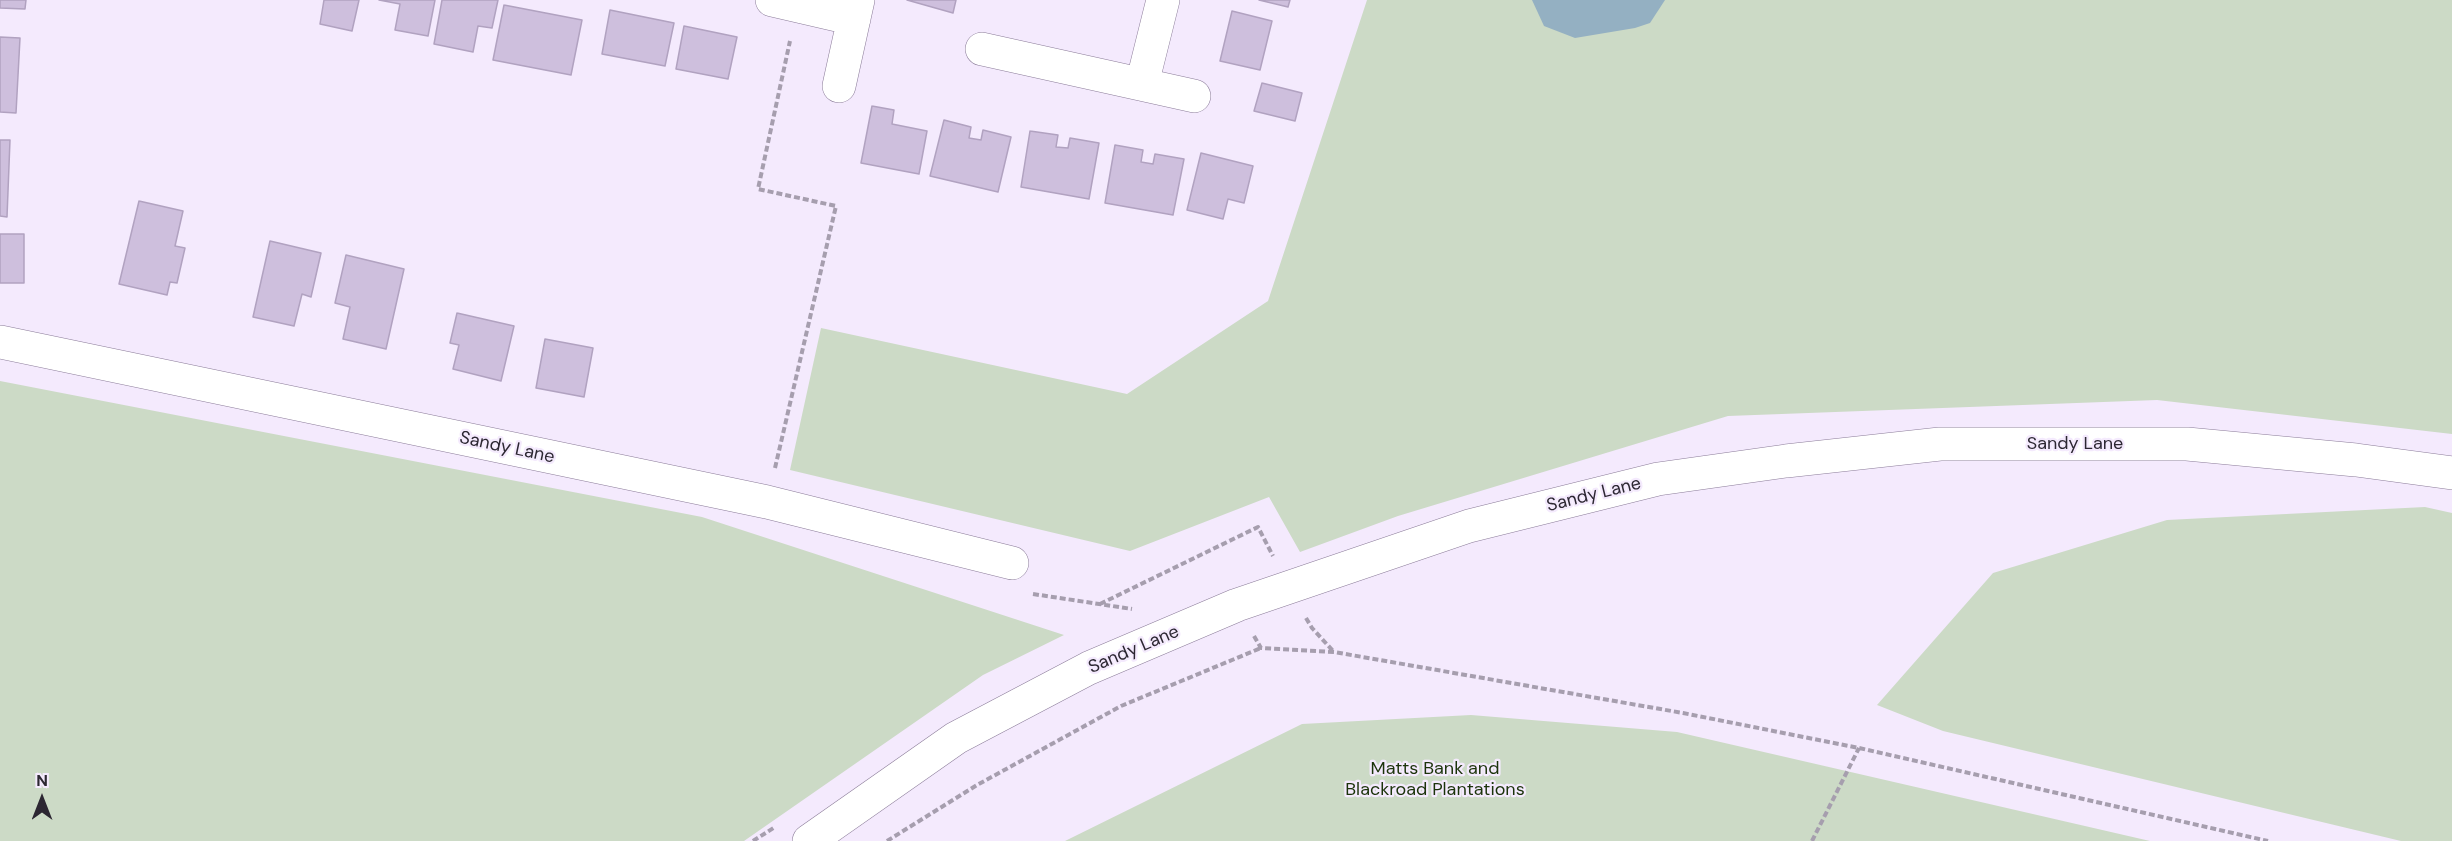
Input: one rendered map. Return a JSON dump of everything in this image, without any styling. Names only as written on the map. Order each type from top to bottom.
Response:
[{"type":"main road","points":[[1142,84],[1163,0]]},
{"type":"main road","points":[[785,3],[856,10],[839,86]]},
{"type":"main road","points":[[982,49],[1194,96]]},
{"type":"main road","name":"Sandy Lane","points":[[0,342],[767,502],[1012,563]]},
{"type":"main road","name":"Sandy Lane","points":[[809,841],[956,738],[1089,668],[1288,587],[1469,526],[1658,479],[1786,461],[1940,444],[2187,444],[2356,460],[2452,473]]},
{"type":"path","points":[[767,502],[836,206],[758,189],[785,3]]},
{"type":"path","points":[[887,841],[978,785],[1121,706],[1261,648]]},
{"type":"path","points":[[1334,652],[1683,713],[1859,748],[2268,841]]},
{"type":"path","points":[[1812,841],[1859,748]]},
{"type":"green space","points":[[1367,0],[2452,0],[2452,434],[2157,400],[1728,416],[1398,516],[1300,552],[1269,497],[1130,551],[790,470],[821,328],[1127,394],[1268,301]]},
{"type":"green space","points":[[0,381],[702,517],[1064,635],[983,675],[744,841],[0,841]]},
{"type":"green space","points":[[2425,507],[2452,513],[2452,841],[2401,841],[1943,731],[1877,705],[1993,573],[2167,520]]},
{"type":"green space","name":"Matts Bank and Blackroad Plantations","points":[[1471,715],[1677,732],[2150,841],[1065,841],[1302,724]]},
{"type":"water","points":[[1532,0],[1665,0],[1650,23],[1635,28],[1575,38],[1544,26]]},
{"type":"building","points":[[0,0],[26,0],[25,9],[0,8]]},
{"type":"building","points":[[324,0],[359,0],[352,31],[320,24]]},
{"type":"building","points":[[379,0],[435,0],[428,36],[395,30],[400,4]]},
{"type":"building","points":[[442,0],[498,0],[492,28],[478,26],[473,52],[434,44]]},
{"type":"building","points":[[907,0],[956,0],[953,13]]},
{"type":"building","points":[[1259,0],[1290,0],[1288,7]]},
{"type":"building","points":[[504,5],[582,20],[571,75],[493,60]]},
{"type":"building","points":[[610,10],[674,23],[665,66],[602,54]]},
{"type":"building","points":[[1232,11],[1272,21],[1260,70],[1220,61]]},
{"type":"building","points":[[684,26],[737,37],[728,79],[676,69]]},
{"type":"building","points":[[0,37],[20,38],[16,113],[0,112]]},
{"type":"building","points":[[1262,83],[1302,93],[1295,121],[1254,111]]},
{"type":"building","points":[[872,106],[894,110],[892,124],[927,131],[919,174],[861,163]]},
{"type":"building","points":[[944,120],[971,127],[969,138],[981,140],[983,130],[1011,137],[998,192],[930,176]]},
{"type":"building","points":[[1030,131],[1058,135],[1056,147],[1068,148],[1070,138],[1099,143],[1089,199],[1021,187]]},
{"type":"building","points":[[0,140],[10,140],[7,217],[0,216]]},
{"type":"building","points":[[1115,145],[1143,150],[1141,162],[1153,164],[1155,154],[1184,159],[1173,215],[1105,203]]},
{"type":"building","points":[[1201,153],[1253,166],[1244,203],[1228,199],[1223,219],[1187,210]]},
{"type":"building","points":[[139,201],[183,211],[175,246],[185,248],[177,283],[170,282],[167,295],[119,284]]},
{"type":"building","points":[[0,234],[24,234],[24,283],[0,283]]},
{"type":"building","points":[[270,241],[321,253],[311,297],[302,294],[294,326],[253,317]]},
{"type":"building","points":[[346,255],[404,269],[386,349],[343,339],[350,307],[335,303]]},
{"type":"building","points":[[457,313],[514,326],[501,381],[453,369],[459,345],[450,343]]},
{"type":"building","points":[[545,339],[593,348],[584,397],[536,388]]}]
